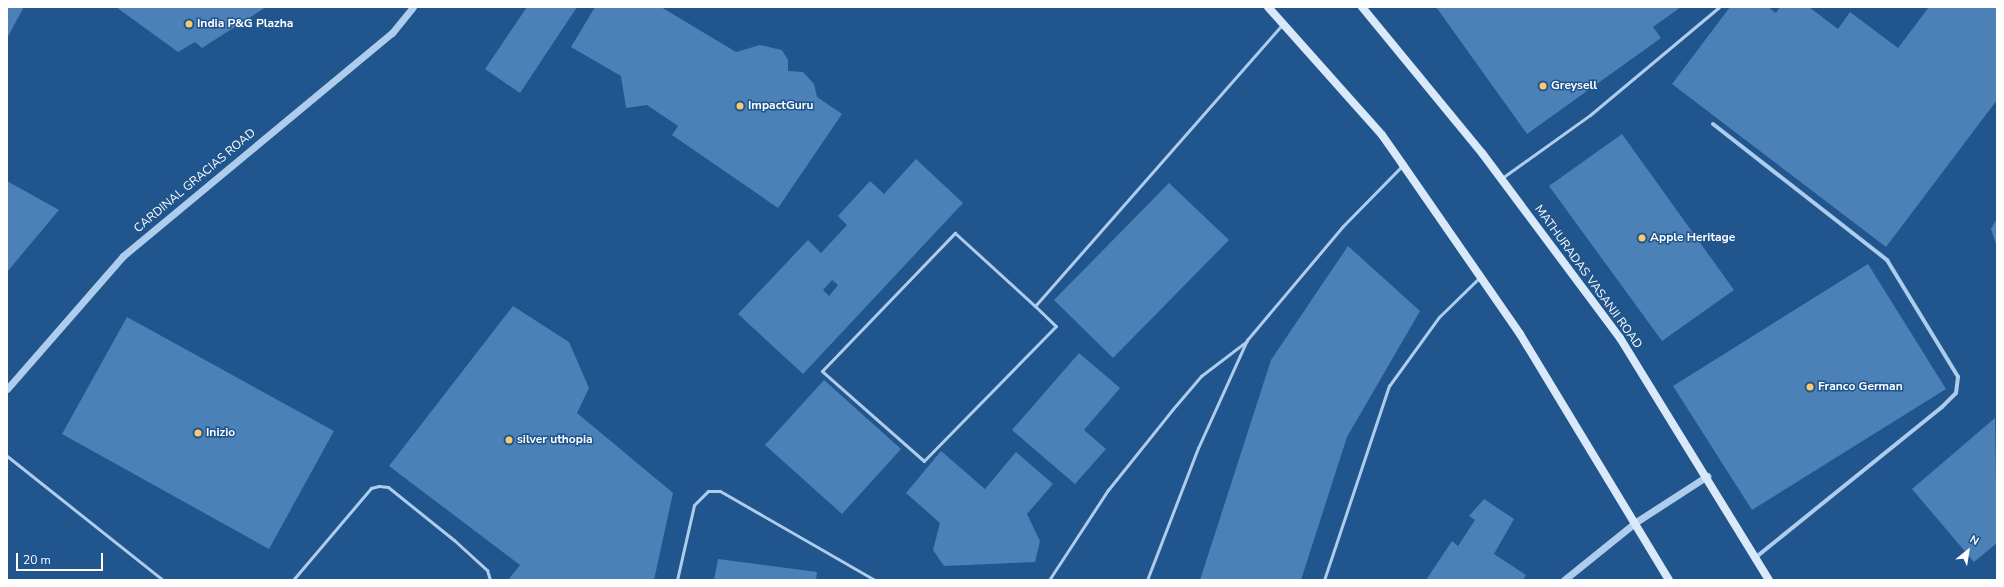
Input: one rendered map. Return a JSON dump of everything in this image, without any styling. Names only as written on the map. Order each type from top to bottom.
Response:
[{"type":"main road","points":[[1268,7],[1382,135],[1403,165],[1480,276],[1636,522],[1669,580]]},
{"type":"main road","name":"MATHURADAS VASANJI ROAD","points":[[1362,7],[1500,179],[1620,338],[1707,476],[1769,580]]},
{"type":"street","name":"CARDINAL GRACIAS ROAD","points":[[7,389],[123,256],[392,32],[413,7]]},
{"type":"street","points":[[1713,124],[1887,260],[1958,377],[1956,393],[1942,407],[1756,557]]},
{"type":"street","points":[[1564,580],[1636,522],[1707,476]]},
{"type":"lane","points":[[1500,179],[1590,115],[1720,7]]},
{"type":"lane","points":[[1035,306],[1283,24]]},
{"type":"lane","points":[[1049,580],[1108,490],[1201,376],[1247,340],[1343,226],[1403,165]]},
{"type":"lane","points":[[955,233],[1035,306],[1056,326],[924,461],[822,371],[955,233]]},
{"type":"lane","points":[[1324,580],[1389,386],[1439,317],[1480,276]]},
{"type":"lane","points":[[1147,580],[1198,448],[1247,340]]},
{"type":"lane","points":[[7,456],[163,580]]},
{"type":"lane","points":[[293,580],[371,488],[379,486],[388,487],[454,540],[487,570],[490,580]]},
{"type":"lane","points":[[677,580],[694,505],[708,491],[720,491],[876,580]]},
{"type":"building","points":[[7,7],[24,7],[7,38]]},
{"type":"building","name":"India P&G Plazha","points":[[116,7],[266,7],[202,48],[195,42],[178,52]]},
{"type":"building","points":[[527,7],[577,7],[520,93],[485,69]]},
{"type":"building","name":"ImpactGuru","points":[[595,7],[661,7],[736,52],[760,45],[782,50],[788,60],[788,71],[803,72],[814,84],[817,97],[842,114],[778,208],[672,135],[678,126],[647,105],[626,108],[621,76],[571,47]]},
{"type":"building","name":"Greysell","points":[[1436,7],[1681,7],[1653,27],[1661,38],[1527,134]]},
{"type":"building","points":[[1730,7],[1768,7],[1776,13],[1780,7],[1809,7],[1838,29],[1850,12],[1898,48],[1929,7],[1997,7],[1997,100],[1886,247],[1672,84]]},
{"type":"building","name":"Apple Heritage","points":[[1622,134],[1734,290],[1662,341],[1549,186]]},
{"type":"building","points":[[916,159],[963,203],[803,374],[738,314],[808,240],[821,253],[847,225],[838,216],[870,181],[884,194]],"holes":[[[832,280],[838,285],[829,296],[823,290]]]},
{"type":"building","points":[[7,181],[59,210],[7,272]]},
{"type":"building","points":[[1169,183],[1229,240],[1113,358],[1054,300]]},
{"type":"building","points":[[1997,218],[1997,247],[1991,229]]},
{"type":"building","points":[[1348,246],[1420,311],[1347,437],[1301,580],[1200,580],[1271,360]]},
{"type":"building","name":"Franco German","points":[[1868,264],[1946,389],[1752,510],[1673,386]]},
{"type":"building","name":"silver uthopia","points":[[513,306],[569,342],[589,388],[577,413],[673,493],[654,580],[508,580],[520,565],[389,466]]},
{"type":"building","name":"Inizio","points":[[127,317],[334,431],[269,549],[62,434]]},
{"type":"building","points":[[1079,353],[1120,388],[1084,430],[1106,449],[1075,484],[1012,430]]},
{"type":"building","points":[[824,380],[901,449],[842,514],[765,445]]},
{"type":"building","points":[[1995,418],[1997,543],[1974,562],[1912,489]]},
{"type":"building","points":[[941,451],[985,489],[1016,452],[1053,484],[1027,514],[1040,541],[1035,562],[944,566],[933,550],[940,523],[906,493]]},
{"type":"building","points":[[1484,499],[1514,519],[1494,554],[1526,575],[1523,580],[1426,580],[1452,541],[1458,546],[1475,520],[1469,516]]},
{"type":"building","points":[[718,559],[817,572],[816,580],[714,580]]},
{"type":"place","name":"India P&G Plazha","points":[[189,24]]},
{"type":"place","name":"Greysell","points":[[1543,86]]},
{"type":"place","name":"ImpactGuru","points":[[740,106]]},
{"type":"place","name":"Apple Heritage","points":[[1642,238]]},
{"type":"place","name":"Franco German","points":[[1810,387]]},
{"type":"place","name":"Inizio","points":[[198,433]]},
{"type":"place","name":"silver uthopia","points":[[509,440]]}]
